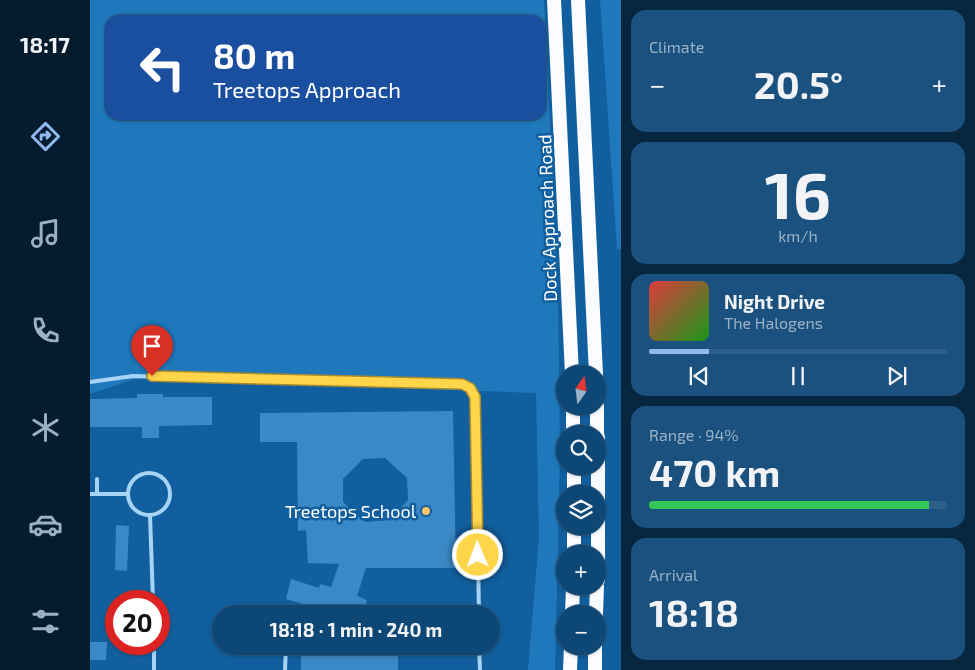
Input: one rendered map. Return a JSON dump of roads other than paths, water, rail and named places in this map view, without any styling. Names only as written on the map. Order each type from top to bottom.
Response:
[{"type":"highway","name":"Dock Approach Road","points":[[554,0],[572,365]]},
{"type":"highway","points":[[578,0],[585,101],[596,365]]},
{"type":"highway","points":[[598,475],[598,545]]},
{"type":"highway","points":[[570,670],[571,655]]},
{"type":"highway","points":[[595,670],[596,655]]},
{"type":"lane","points":[[90,382],[133,376],[462,384],[470,388],[475,397],[479,605]]},
{"type":"lane","points":[[150,473],[163,478],[172,496],[163,510],[150,515],[137,512],[128,501],[127,494],[132,481],[143,474],[150,473]]},
{"type":"lane","points":[[163,478],[167,474]]},
{"type":"lane","points":[[97,479],[97,494]]},
{"type":"lane","points":[[90,494],[127,494]]},
{"type":"lane","points":[[150,515],[153,590]]},
{"type":"lane","points":[[154,655],[154,670]]},
{"type":"lane","points":[[285,670],[286,655]]},
{"type":"lane","points":[[479,655],[480,670]]},
{"type":"place","name":"Treetops School","points":[[426,511]]}]
